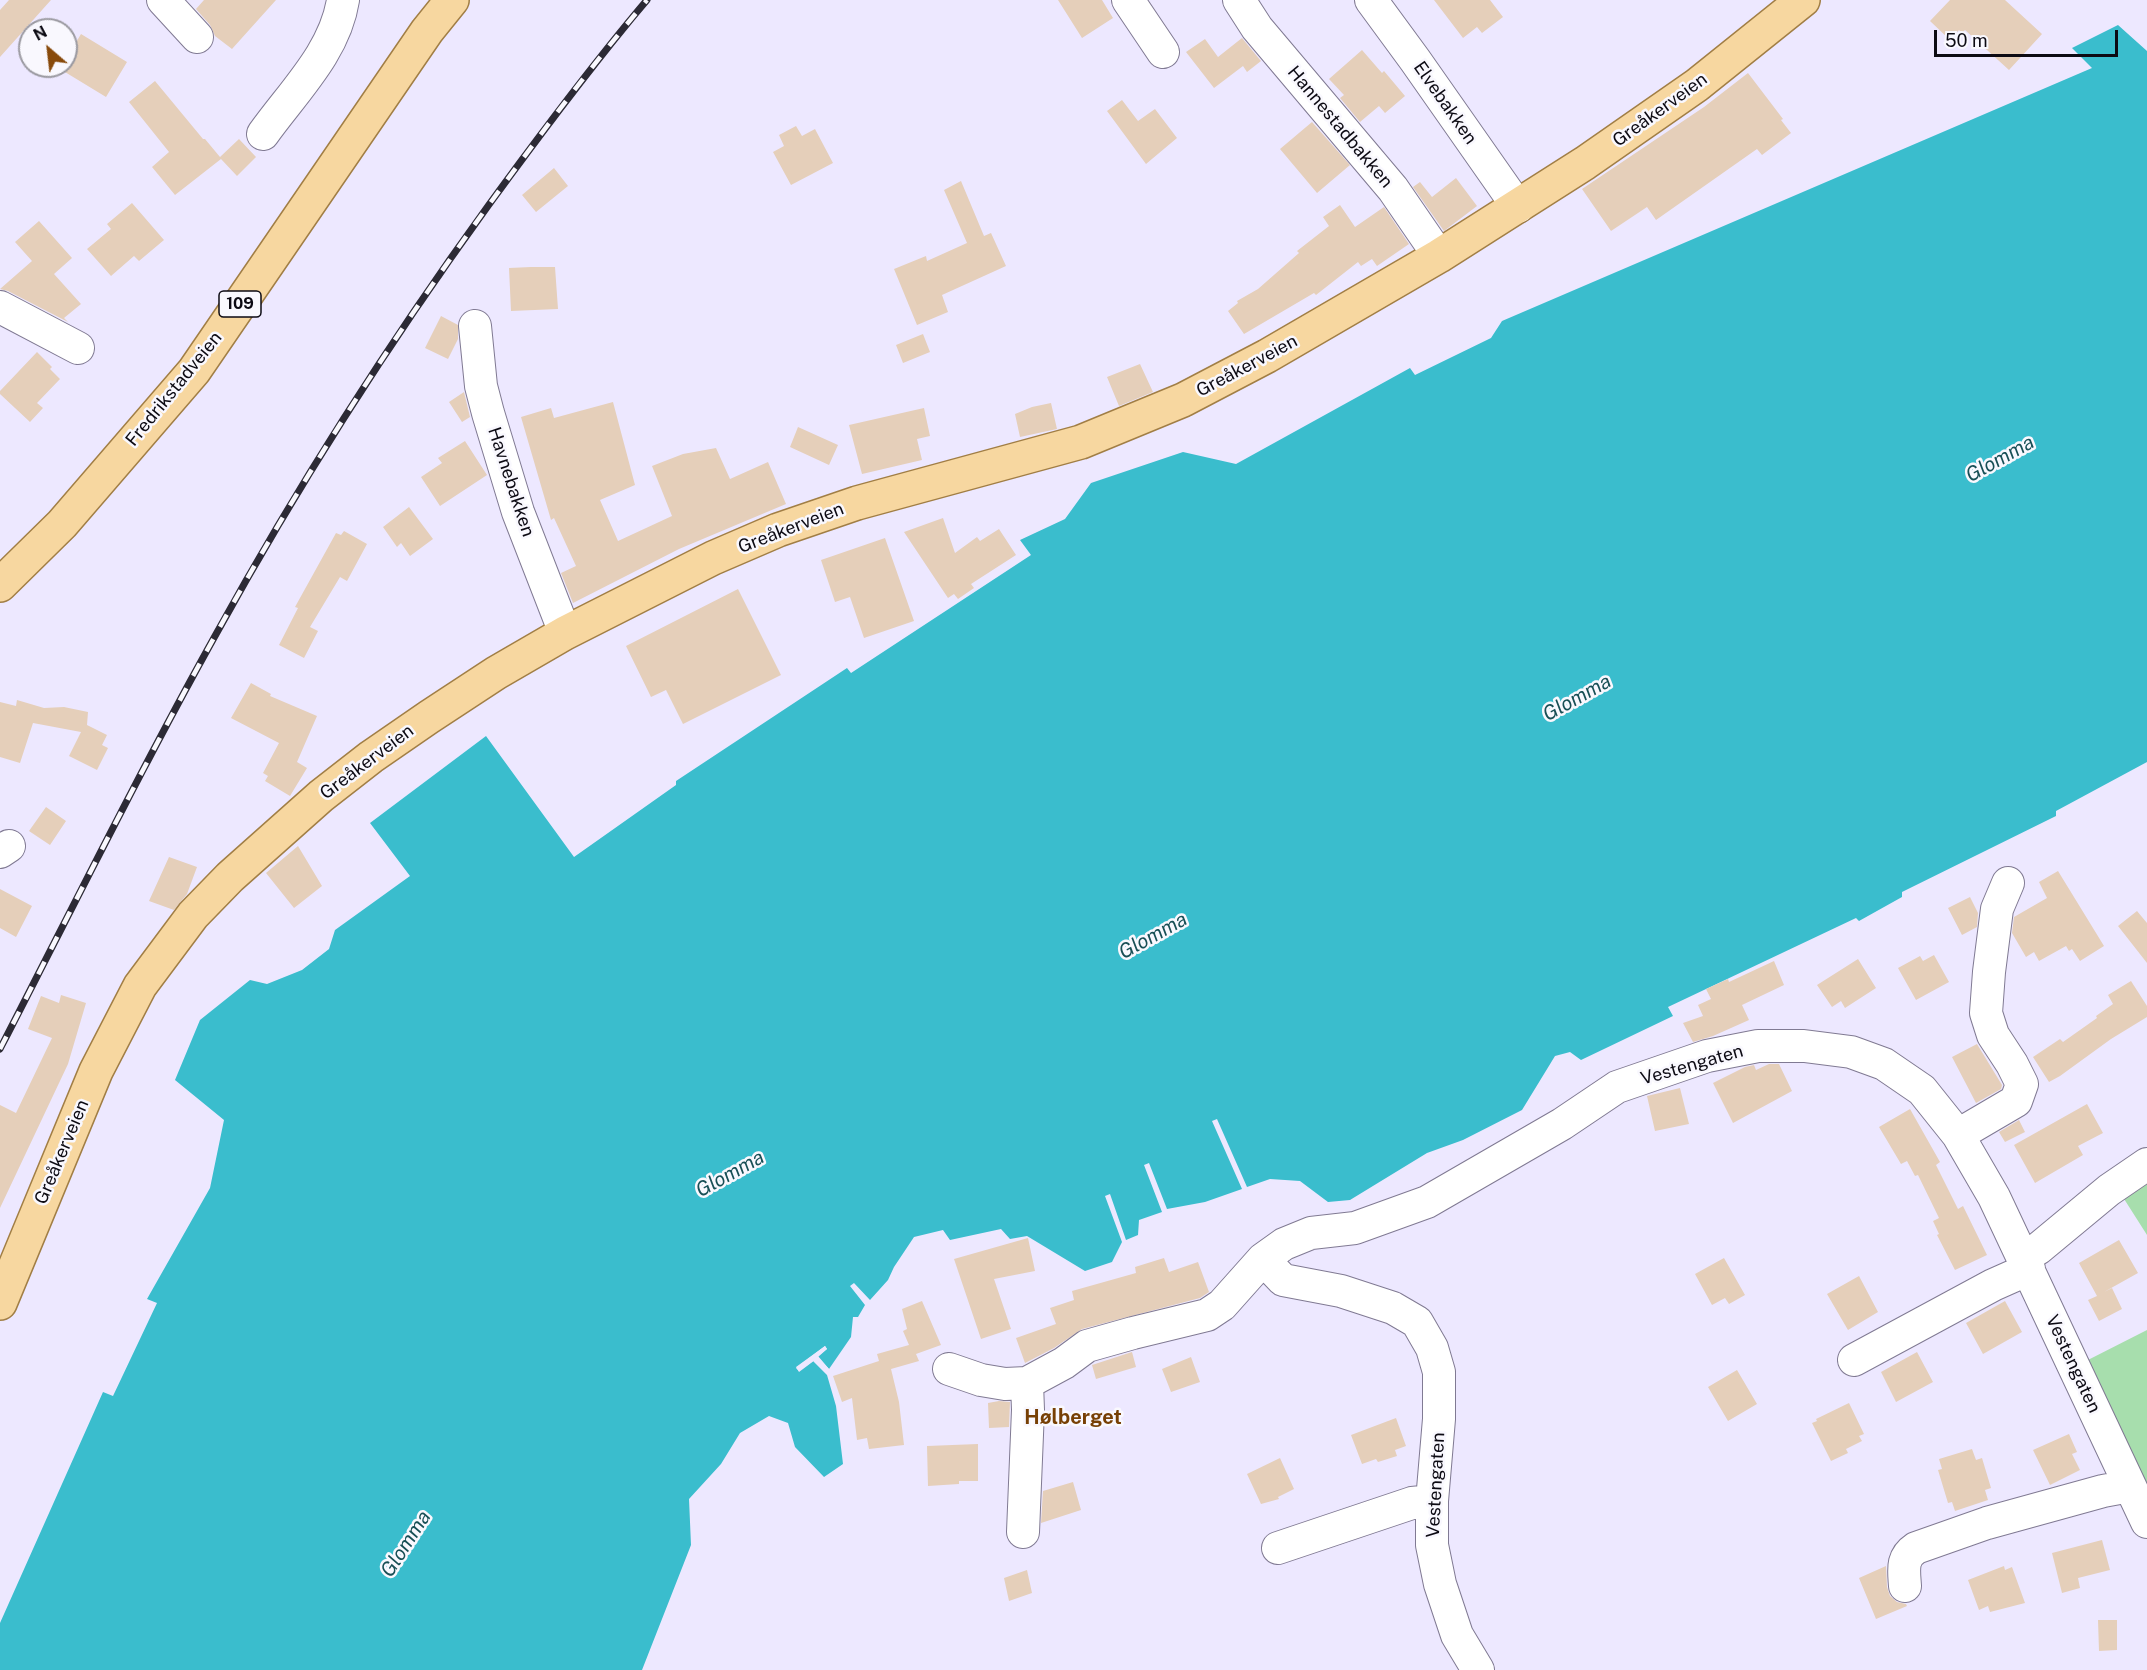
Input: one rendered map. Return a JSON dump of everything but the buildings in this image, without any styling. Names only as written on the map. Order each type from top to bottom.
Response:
[{"type":"main road","name":"Fredrikstadveien","points":[[0,585],[62,524],[194,371],[427,31],[452,0]]},
{"type":"main road","name":"Greåkerveien","points":[[0,1303],[96,1071],[140,986],[193,915],[230,877],[286,825],[371,757],[496,674],[566,633],[713,558],[778,530],[857,503],[1081,442],[1183,400],[1268,356],[1439,256],[1585,163],[1697,85],[1803,0]]},
{"type":"street","points":[[163,0],[197,37]]},
{"type":"street","points":[[263,134],[319,59],[335,33],[343,0]]},
{"type":"street","points":[[1128,0],[1163,52]]},
{"type":"street","name":"Hannestadbakken","points":[[1239,0],[1257,28],[1393,189],[1439,256]]},
{"type":"street","name":"Elvebakken","points":[[1371,0],[1518,207]]},
{"type":"street","points":[[0,307],[78,348]]},
{"type":"street","name":"Havnebakken","points":[[475,326],[478,368],[488,413],[518,512],[566,633]]},
{"type":"street","points":[[1958,1135],[2016,1101],[2022,1084],[1993,1035],[1986,1013],[1997,909],[2007,883]]},
{"type":"street","name":"Vestengaten","points":[[949,1369],[997,1383],[1027,1383],[1064,1363],[1087,1346],[1207,1315],[1222,1305],[1263,1259],[1284,1244],[1311,1233],[1355,1228],[1427,1202],[1562,1124],[1617,1088],[1707,1056],[1758,1046],[1804,1046],[1851,1052],[1884,1065],[1922,1090],[1958,1135],[1994,1197],[2147,1522]]},
{"type":"street","points":[[1854,1360],[1993,1285],[2026,1263],[2039,1248],[2109,1190],[2147,1164]]},
{"type":"street","name":"Vestengaten","points":[[1263,1259],[1283,1280],[1341,1291],[1393,1308],[1417,1323],[1432,1348],[1439,1372],[1439,1419],[1432,1501],[1432,1545],[1440,1584],[1457,1635],[1478,1670]]},
{"type":"street","points":[[1023,1532],[1027,1383]]},
{"type":"street","points":[[1905,1586],[1905,1561],[1909,1553],[1916,1548],[1988,1523],[2077,1497],[2130,1486]]},
{"type":"street","points":[[1278,1548],[1412,1503],[1432,1501]]},
{"type":"green space","points":[[2147,1174],[2147,1235],[2119,1191]]},
{"type":"green space","points":[[2147,1330],[2147,1521],[2082,1363]]},
{"type":"water","name":"Glomma","points":[[2118,25],[2147,51],[2147,762],[2056,811],[2056,816],[1902,892],[1902,897],[1859,921],[1856,918],[1668,1007],[1673,1016],[1581,1060],[1570,1052],[1555,1056],[1522,1110],[1463,1140],[1427,1153],[1350,1200],[1328,1202],[1300,1181],[1270,1179],[1247,1187],[1217,1119],[1212,1121],[1242,1189],[1205,1202],[1167,1209],[1149,1163],[1144,1165],[1162,1212],[1139,1220],[1138,1235],[1126,1240],[1110,1194],[1105,1196],[1122,1242],[1112,1262],[1085,1271],[1027,1236],[1010,1239],[1001,1229],[950,1240],[943,1230],[914,1237],[888,1280],[870,1300],[854,1283],[850,1286],[865,1305],[858,1317],[853,1317],[851,1337],[829,1369],[818,1356],[827,1349],[825,1346],[796,1368],[799,1371],[813,1361],[827,1375],[836,1406],[843,1464],[824,1477],[795,1447],[788,1423],[769,1416],[740,1433],[721,1464],[689,1499],[691,1545],[642,1670],[0,1670],[0,1623],[103,1392],[113,1396],[157,1303],[147,1299],[210,1188],[224,1120],[175,1080],[200,1020],[250,980],[267,984],[302,970],[329,949],[335,930],[410,876],[370,823],[486,736],[574,857],[676,785],[676,781],[847,668],[851,673],[1031,555],[1020,540],[1065,519],[1091,483],[1183,452],[1236,464],[1410,368],[1415,375],[1491,338],[1502,321],[2092,68],[2072,48]]},
{"type":"pier","points":[[825,1346],[827,1349],[818,1357],[829,1369],[827,1373],[815,1360],[799,1372],[796,1367]]},
{"type":"railway","points":[[0,1049],[187,687],[246,580],[311,471],[379,363],[488,206],[606,50],[647,0]]},
{"type":"district","name":"Hølberget","points":[[1073,1418]]}]
